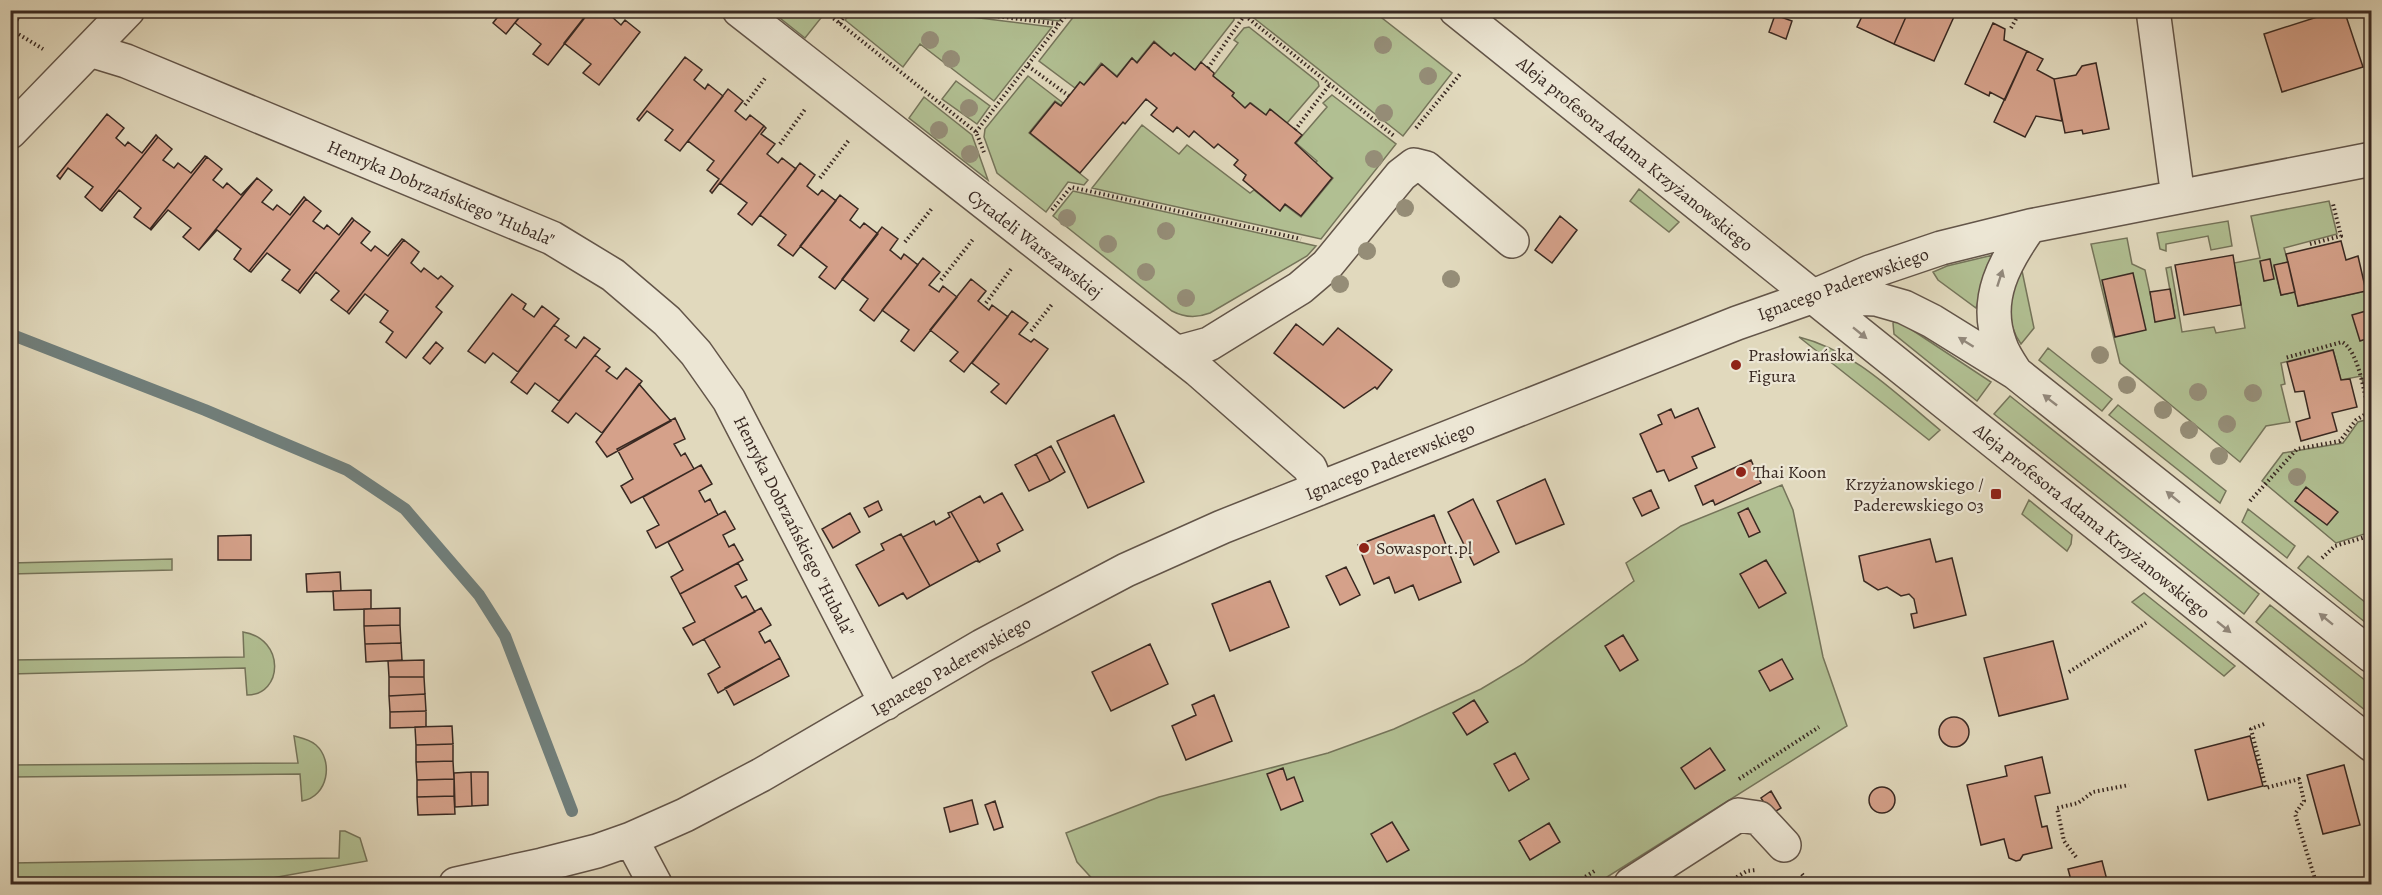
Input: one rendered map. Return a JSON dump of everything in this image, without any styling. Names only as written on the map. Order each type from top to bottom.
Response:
[{"type":"street","points":[[10,132],[128,10]]},
{"type":"street","name":"Cytadeli Warszawskiej","points":[[739,10],[1176,353],[1310,468],[1318,489]]},
{"type":"street","name":"Aleja profesora Adama Krzyżanowskiego","points":[[1456,10],[2372,745]]},
{"type":"street","points":[[2153,10],[2178,198]]},
{"type":"street","name":"Henryka Dobrzańskiego \"Hubala\"","points":[[90,50],[126,61],[552,238],[613,275],[681,335],[729,400],[886,703]]},
{"type":"street","points":[[1176,353],[1209,344],[1300,288],[1327,265],[1401,175],[1409,154],[1512,241]]},
{"type":"street","name":"Ignacego Paderewskiego","points":[[456,885],[542,866],[631,839],[685,815],[761,775],[982,646],[1098,584],[1222,527],[1737,323],[1815,296],[1870,272],[1941,248],[2030,226],[2372,159]]},
{"type":"street","points":[[2016,373],[2000,346],[1996,330],[1994,299],[2003,267],[2030,226]]},
{"type":"street","points":[[1815,296],[1876,299],[1904,307],[1932,321],[2016,373],[2372,656]]},
{"type":"street","points":[[1631,885],[1738,815],[1759,818],[1784,845]]},
{"type":"street","points":[[631,839],[655,885]]},
{"type":"path","points":[[823,10],[976,132],[986,160]]},
{"type":"path","points":[[839,23],[849,10]]},
{"type":"path","points":[[949,10],[1059,24]]},
{"type":"path","points":[[976,132],[1070,10]]},
{"type":"path","points":[[1238,10],[1329,84],[1409,154],[1461,73]]},
{"type":"path","points":[[2011,28],[2020,10]]},
{"type":"path","points":[[1208,68],[1244,16]]},
{"type":"path","points":[[1028,66],[1069,96]]},
{"type":"path","points":[[745,105],[772,69]]},
{"type":"path","points":[[1295,130],[1329,84]]},
{"type":"path","points":[[780,144],[812,100]]},
{"type":"path","points":[[820,178],[854,133]]},
{"type":"path","points":[[2310,244],[2341,236],[2324,169]]},
{"type":"path","points":[[1046,218],[1071,187],[1340,248]]},
{"type":"path","points":[[905,242],[935,204]]},
{"type":"path","points":[[941,280],[980,230]]},
{"type":"path","points":[[987,303],[1014,266]]},
{"type":"path","points":[[1031,331],[1060,294]]},
{"type":"path","points":[[2250,501],[2297,449],[2340,441],[2356,420],[2369,412],[2354,356],[2348,346],[2342,342],[2285,358]]},
{"type":"path","points":[[2322,558],[2335,546],[2372,535]]},
{"type":"path","points":[[2069,672],[2146,623]]},
{"type":"path","points":[[2264,724],[2251,729],[2266,788],[2299,779],[2304,801],[2295,813],[2314,879],[2322,885]]},
{"type":"path","points":[[2076,856],[2064,841],[2057,808],[2078,803],[2093,792],[2128,785]]},
{"type":"green space","points":[[923,10],[1052,27],[994,101],[920,44],[903,67],[845,20],[853,11]]},
{"type":"green space","points":[[1066,10],[1059,21],[974,11]]},
{"type":"green space","points":[[1228,10],[1234,15],[1234,20],[1195,70],[1174,53],[1171,56],[1154,41],[1137,62],[1131,59],[1117,76],[1101,63],[1084,85],[1080,82],[1075,88],[1039,61],[1078,11]]},
{"type":"green space","points":[[771,11],[812,11],[821,18],[805,38]]},
{"type":"green space","points":[[1245,11],[1373,11],[1452,73],[1403,136]]},
{"type":"green space","points":[[1249,27],[1318,82],[1319,86],[1287,123],[1266,115],[1251,103],[1245,108],[1232,96],[1234,93],[1213,76],[1238,43],[1234,40],[1244,28]]},
{"type":"green space","points":[[1028,76],[1063,103],[1061,105],[1055,101],[1029,133],[1088,180],[1084,185],[1068,182],[1046,212],[997,173],[984,137],[985,129]]},
{"type":"green space","points":[[956,81],[990,106],[977,124],[942,99]]},
{"type":"green space","points":[[1332,95],[1396,144],[1321,239],[1092,188],[1142,125],[1179,154],[1187,145],[1250,193],[1254,190],[1280,211],[1285,205],[1301,217],[1333,178],[1296,143],[1327,107],[1323,103]]},
{"type":"green space","points":[[924,97],[972,135],[988,180],[909,118]]},
{"type":"green space","points":[[1639,189],[1679,222],[1669,232],[1630,201]]},
{"type":"green space","points":[[1073,191],[1316,246],[1307,256],[1210,313],[1186,316],[1172,311],[1053,216]]},
{"type":"green space","points":[[2329,201],[2337,234],[2284,248],[2288,262],[2274,266],[2281,295],[2295,292],[2298,306],[2366,291],[2371,315],[2371,408],[2361,376],[2341,380],[2333,350],[2281,363],[2285,384],[2281,385],[2290,422],[2266,426],[2240,462],[2120,363],[2091,244],[2127,238],[2132,264],[2145,270],[2156,321],[2175,318],[2166,268],[2171,267],[2182,332],[2214,327],[2216,333],[2245,328],[2234,263],[2260,258],[2251,216]]},
{"type":"green space","points":[[2228,221],[2232,246],[2211,250],[2208,236],[2166,244],[2166,251],[2160,249],[2157,233]]},
{"type":"green space","points":[[1993,255],[1976,308],[1938,280],[1933,272],[1947,266]]},
{"type":"green space","points":[[2021,266],[2034,328],[2021,344],[2012,324],[2010,305]]},
{"type":"green space","points":[[1897,320],[1991,382],[1977,401],[1894,334],[1893,323]]},
{"type":"green space","points":[[1799,337],[1838,352],[1857,363],[1891,388],[1940,430],[1929,440]]},
{"type":"green space","points":[[2048,348],[2112,399],[2102,411],[2039,360]]},
{"type":"green space","points":[[2010,396],[2259,594],[2244,614],[1994,414]]},
{"type":"green space","points":[[2118,405],[2226,491],[2220,503],[2109,415]]},
{"type":"green space","points":[[2371,414],[2371,532],[2336,543],[2262,481],[2283,453],[2343,443],[2358,422],[2369,419]]},
{"type":"green space","points":[[1782,485],[1793,510],[1823,657],[1847,726],[1596,884],[1097,884],[1077,862],[1066,833],[1159,797],[1328,753],[1394,729],[1481,689],[1523,664],[1634,581],[1626,563],[1681,526]]},
{"type":"green space","points":[[2029,500],[2072,535],[2067,551],[2022,514]]},
{"type":"green space","points":[[2248,509],[2295,546],[2287,558],[2242,522]]},
{"type":"green space","points":[[2308,556],[2371,607],[2371,627],[2298,568]]},
{"type":"green space","points":[[172,559],[172,570],[11,574],[11,563]]},
{"type":"green space","points":[[2144,593],[2235,666],[2224,676],[2132,602]]},
{"type":"green space","points":[[2270,605],[2371,685],[2371,715],[2256,622]]},
{"type":"green space","points":[[243,632],[257,637],[267,645],[273,655],[275,666],[273,677],[268,686],[259,693],[247,695],[245,668],[11,674],[11,660],[244,657]]},
{"type":"green space","points":[[294,736],[316,745],[325,760],[323,786],[311,798],[302,801],[300,774],[11,777],[11,765],[298,763]]},
{"type":"green space","points":[[340,831],[360,838],[367,861],[239,884],[11,884],[11,863],[339,858]]},
{"type":"building","points":[[10,10],[23,10],[15,26],[10,24]]},
{"type":"building","points":[[495,10],[525,10],[506,34],[493,23],[500,14]]},
{"type":"building","points":[[525,10],[590,11],[548,65],[533,54],[541,44],[515,23]]},
{"type":"building","points":[[590,10],[615,10],[611,16],[621,25],[625,20],[640,32],[599,85],[583,73],[591,64],[564,43]]},
{"type":"building","points":[[1865,10],[1909,10],[1894,44],[1857,27]]},
{"type":"building","points":[[1909,10],[1957,10],[1934,61],[1894,44]]},
{"type":"building","points":[[2344,10],[2363,67],[2282,92],[2264,34]]},
{"type":"building","points":[[1775,15],[1792,21],[1786,39],[1769,32]]},
{"type":"building","points":[[1993,23],[2005,29],[2004,40],[2027,51],[2005,100],[1990,92],[1989,96],[1965,84]]},
{"type":"building","points":[[1154,42],[1171,56],[1174,53],[1195,70],[1201,62],[1214,73],[1213,76],[1234,93],[1232,96],[1245,108],[1250,103],[1266,115],[1270,109],[1302,135],[1295,143],[1332,178],[1301,216],[1285,204],[1280,211],[1243,180],[1246,175],[1234,165],[1238,160],[1218,144],[1214,148],[1194,131],[1189,137],[1177,127],[1173,132],[1151,115],[1157,108],[1146,99],[1125,124],[1123,122],[1080,173],[1030,133],[1055,102],[1061,106],[1080,82],[1084,85],[1102,64],[1117,77],[1132,58],[1137,63]]},
{"type":"building","points":[[2027,51],[2043,59],[2037,70],[2054,79],[2062,121],[2036,116],[2025,137],[1994,122]]},
{"type":"building","points":[[685,57],[702,70],[694,80],[705,89],[708,84],[723,96],[680,151],[665,140],[673,130],[647,111],[639,121],[637,119]]},
{"type":"building","points":[[2096,63],[2109,129],[2083,134],[2082,130],[2065,133],[2054,79],[2076,75],[2082,66]]},
{"type":"building","points":[[728,89],[743,101],[735,111],[746,120],[750,115],[764,126],[712,193],[710,191],[719,179],[707,170],[714,161],[688,141]]},
{"type":"building","points":[[107,114],[124,128],[116,138],[125,146],[128,142],[142,153],[156,135],[158,137],[100,210],[85,197],[93,187],[68,168],[60,179],[57,176]]},
{"type":"building","points":[[764,126],[766,128],[761,134],[775,144],[767,154],[778,163],[782,158],[796,169],[752,225],[738,214],[747,203],[720,183]]},
{"type":"building","points":[[158,137],[172,149],[163,160],[174,168],[178,163],[191,173],[205,156],[207,157],[150,229],[134,217],[141,208],[119,190],[102,211],[100,210]]},
{"type":"building","points":[[207,157],[222,169],[213,180],[223,188],[227,183],[241,195],[257,178],[199,250],[183,237],[191,228],[168,210],[150,229]]},
{"type":"building","points":[[800,163],[815,175],[807,186],[818,195],[822,190],[836,201],[793,256],[778,245],[786,235],[760,215]]},
{"type":"building","points":[[257,178],[272,190],[262,202],[273,210],[277,205],[290,215],[304,197],[306,199],[249,271],[234,259],[241,249],[217,230],[199,250]]},
{"type":"building","points":[[840,195],[858,209],[850,220],[860,228],[864,223],[878,234],[835,289],[819,277],[827,267],[800,246]]},
{"type":"building","points":[[306,199],[321,211],[313,221],[324,229],[327,225],[339,235],[352,218],[354,220],[298,291],[282,280],[290,270],[267,253],[251,272],[249,271]]},
{"type":"building","points":[[1560,216],[1577,230],[1552,263],[1535,250]]},
{"type":"building","points":[[354,220],[370,232],[361,243],[371,251],[375,246],[388,256],[402,239],[404,240],[347,312],[331,300],[339,291],[316,272],[300,293],[298,291]]},
{"type":"building","points":[[882,227],[898,239],[890,250],[901,259],[904,254],[918,265],[874,321],[860,310],[868,299],[842,279]]},
{"type":"building","points":[[404,240],[419,252],[411,263],[421,272],[424,268],[438,279],[441,276],[453,286],[436,307],[442,312],[406,358],[386,342],[393,332],[380,322],[388,311],[365,294],[349,314],[347,312]]},
{"type":"building","points":[[2341,241],[2346,260],[2358,256],[2366,291],[2298,306],[2286,254]]},
{"type":"building","points":[[2233,255],[2241,305],[2184,315],[2175,265]]},
{"type":"building","points":[[923,258],[940,272],[929,285],[939,292],[943,286],[957,297],[914,351],[901,341],[909,330],[882,310]]},
{"type":"building","points":[[2270,259],[2274,279],[2264,281],[2260,261]]},
{"type":"building","points":[[2288,262],[2295,292],[2281,295],[2274,265]]},
{"type":"building","points":[[2133,273],[2146,330],[2115,337],[2102,280]]},
{"type":"building","points":[[971,279],[986,291],[978,301],[989,310],[992,305],[1008,317],[964,372],[950,361],[958,352],[930,330]]},
{"type":"building","points":[[2170,289],[2175,318],[2155,322],[2150,292]]},
{"type":"building","points":[[512,294],[526,304],[523,309],[534,317],[542,306],[559,319],[518,372],[493,353],[485,363],[468,351]]},
{"type":"building","points":[[1012,311],[1028,323],[1019,334],[1031,342],[1034,339],[1048,349],[1006,404],[991,392],[999,384],[972,363]]},
{"type":"building","points":[[2366,311],[2372,337],[2360,341],[2352,315]]},
{"type":"building","points":[[1296,324],[1323,345],[1338,328],[1392,370],[1377,389],[1375,387],[1344,408],[1274,353]]},
{"type":"building","points":[[554,325],[569,336],[565,340],[576,348],[584,337],[600,349],[559,401],[535,383],[527,394],[511,382]]},
{"type":"building","points":[[436,342],[443,348],[430,364],[423,358]]},
{"type":"building","points":[[2333,350],[2341,380],[2350,379],[2357,407],[2332,413],[2337,431],[2301,441],[2296,422],[2310,418],[2304,391],[2295,392],[2287,362]]},
{"type":"building","points":[[595,355],[610,367],[606,371],[617,379],[626,368],[642,381],[602,433],[576,413],[568,423],[552,411]]},
{"type":"building","points":[[639,384],[671,421],[607,457],[596,442]]},
{"type":"building","points":[[1698,408],[1715,447],[1692,457],[1697,468],[1669,481],[1664,470],[1657,472],[1640,434],[1662,424],[1658,415],[1671,409],[1675,418]]},
{"type":"building","points":[[1114,415],[1144,482],[1088,508],[1057,441]]},
{"type":"building","points":[[675,418],[685,439],[674,444],[681,456],[685,453],[694,469],[631,503],[621,486],[633,479],[617,449]]},
{"type":"building","points":[[1051,446],[1065,472],[1050,481],[1036,454]]},
{"type":"building","points":[[1036,454],[1050,481],[1029,491],[1015,465]]},
{"type":"building","points":[[1751,460],[1761,483],[1715,505],[1713,500],[1703,505],[1695,486]]},
{"type":"building","points":[[701,465],[712,484],[699,491],[705,502],[710,499],[718,515],[656,548],[647,531],[659,525],[643,497]]},
{"type":"building","points":[[1545,479],[1564,524],[1516,544],[1497,501]]},
{"type":"building","points":[[2306,487],[2338,512],[2327,525],[2295,501]]},
{"type":"building","points":[[1651,490],[1659,508],[1642,516],[1633,498]]},
{"type":"building","points":[[1002,493],[1023,530],[997,544],[1000,551],[979,562],[951,512],[980,496],[984,503]]},
{"type":"building","points":[[1473,499],[1499,552],[1474,565],[1448,512]]},
{"type":"building","points":[[878,501],[882,510],[869,517],[864,508]]},
{"type":"building","points":[[1748,508],[1760,532],[1749,537],[1738,513]]},
{"type":"building","points":[[725,511],[735,529],[723,535],[729,547],[734,544],[743,560],[680,594],[671,577],[683,570],[668,542]]},
{"type":"building","points":[[951,512],[979,562],[976,561],[930,586],[903,537],[934,521],[936,525],[950,517],[948,513]]},
{"type":"building","points":[[850,513],[860,532],[833,548],[822,529]]},
{"type":"building","points":[[1434,515],[1461,582],[1419,600],[1413,585],[1395,593],[1389,577],[1374,584],[1358,545]]},
{"type":"building","points":[[901,534],[930,586],[907,599],[903,593],[879,606],[856,565],[884,550],[881,544]]},
{"type":"building","points":[[251,535],[251,560],[218,560],[218,536]]},
{"type":"building","points":[[1930,539],[1936,562],[1952,558],[1966,615],[1914,628],[1911,614],[1917,613],[1914,599],[1909,594],[1901,596],[1887,587],[1878,590],[1864,581],[1859,556]]},
{"type":"building","points":[[1766,560],[1786,593],[1759,608],[1740,574]]},
{"type":"building","points":[[738,563],[747,580],[735,586],[742,598],[746,596],[755,612],[693,645],[683,628],[695,622],[680,594]]},
{"type":"building","points":[[1346,567],[1360,595],[1340,605],[1326,576]]},
{"type":"building","points":[[340,572],[341,591],[307,592],[306,574]]},
{"type":"building","points":[[1270,581],[1289,627],[1230,651],[1212,604]]},
{"type":"building","points":[[371,590],[371,609],[334,610],[333,591]]},
{"type":"building","points":[[400,608],[400,625],[364,626],[364,609]]},
{"type":"building","points":[[761,608],[771,625],[759,632],[765,643],[770,640],[780,658],[718,693],[708,674],[720,667],[704,639]]},
{"type":"building","points":[[400,625],[401,643],[365,644],[364,626]]},
{"type":"building","points":[[1623,635],[1638,660],[1620,671],[1605,646]]},
{"type":"building","points":[[2053,641],[2068,699],[1999,716],[1984,658]]},
{"type":"building","points":[[401,643],[402,660],[366,662],[365,644]]},
{"type":"building","points":[[1150,644],[1168,684],[1111,711],[1092,672]]},
{"type":"building","points":[[780,658],[789,676],[734,705],[725,688]]},
{"type":"building","points":[[1782,659],[1793,679],[1770,691],[1759,671]]},
{"type":"building","points":[[424,660],[424,677],[389,677],[388,661]]},
{"type":"building","points":[[389,677],[424,677],[425,694],[389,696]]},
{"type":"building","points":[[425,694],[426,711],[390,712],[389,696]]},
{"type":"building","points":[[1214,695],[1232,741],[1186,760],[1172,726],[1196,715],[1192,705]]},
{"type":"building","points":[[1474,700],[1488,722],[1467,735],[1453,713]]},
{"type":"building","points":[[426,711],[426,727],[390,728],[390,712]]},
{"type":"building","points":[[1954,717],[1965,721],[1969,732],[1965,743],[1954,747],[1943,743],[1939,732],[1943,721]]},
{"type":"building","points":[[452,726],[453,744],[416,745],[415,727]]},
{"type":"building","points":[[2250,736],[2263,786],[2208,800],[2195,750]]},
{"type":"building","points":[[453,744],[453,761],[416,762],[416,745]]},
{"type":"building","points":[[1710,748],[1725,770],[1695,789],[1681,768]]},
{"type":"building","points":[[1515,753],[1529,779],[1509,791],[1494,764]]},
{"type":"building","points":[[2042,757],[2050,793],[2035,796],[2042,827],[2047,826],[2052,848],[2023,855],[2020,860],[2016,861],[2009,858],[2004,839],[1981,845],[1967,785],[2007,776],[2005,766]]},
{"type":"building","points":[[453,761],[454,779],[417,780],[416,762]]},
{"type":"building","points":[[2344,765],[2360,825],[2323,834],[2307,775]]},
{"type":"building","points":[[1283,768],[1287,780],[1294,777],[1303,801],[1281,810],[1267,774]]},
{"type":"building","points":[[471,772],[488,772],[488,805],[472,806]]},
{"type":"building","points":[[471,772],[472,806],[455,807],[454,773]]},
{"type":"building","points":[[454,779],[454,796],[417,797],[417,780]]},
{"type":"building","points":[[1882,787],[1891,791],[1895,800],[1891,809],[1882,813],[1873,809],[1869,800],[1873,791]]},
{"type":"building","points":[[1771,791],[1781,808],[1771,814],[1761,798]]},
{"type":"building","points":[[454,796],[455,814],[418,815],[417,797]]},
{"type":"building","points":[[972,800],[978,824],[950,832],[944,808]]},
{"type":"building","points":[[995,801],[1003,827],[994,830],[985,805]]},
{"type":"building","points":[[1392,822],[1409,850],[1387,862],[1371,834]]},
{"type":"building","points":[[1549,823],[1560,842],[1530,860],[1519,841]]},
{"type":"building","points":[[2102,861],[2108,884],[2072,884],[2068,869]]},
{"type":"waterway","points":[[10,334],[205,410],[347,470],[405,509],[479,595],[505,636],[572,811]]},
{"type":"place","name":"Prasłowiańska Figura","points":[[1736,365]]},
{"type":"place","name":"Thai Koon","points":[[1741,472]]},
{"type":"place","name":"Krzyżanowskiego / Paderewskiego 03","points":[[1996,494]]},
{"type":"place","name":"Sowasport.pl","points":[[1364,548]]}]
